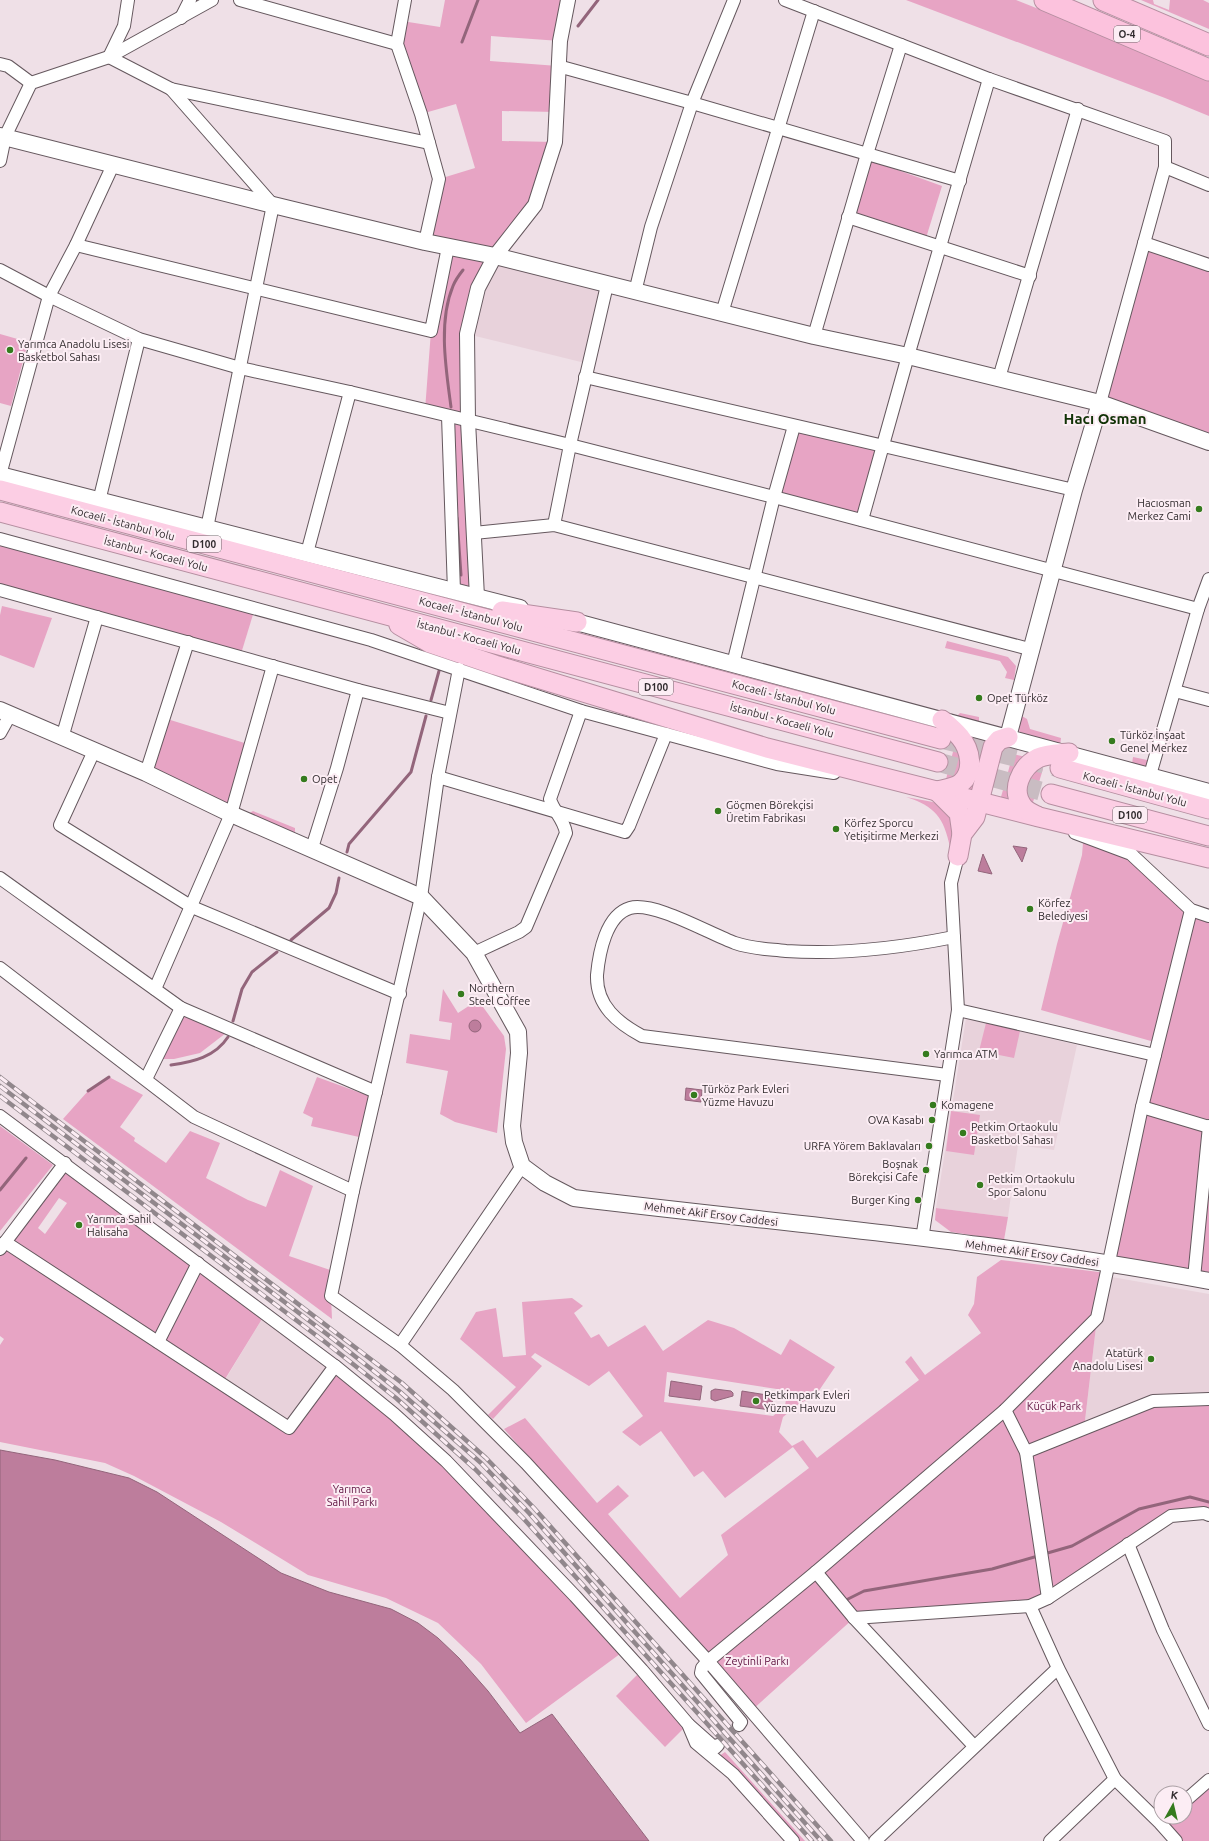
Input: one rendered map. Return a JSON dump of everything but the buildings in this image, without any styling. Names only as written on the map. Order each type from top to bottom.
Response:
[{"type":"highway","name":"O-4","points":[[1045,0],[1209,70]]},
{"type":"highway","name":"O-4","points":[[1104,0],[1209,45]]},
{"type":"highway","name":"Kocaeli - İstanbul Yolu","points":[[0,490],[941,739]]},
{"type":"highway","name":"İstanbul - Kocaeli Yolu","points":[[0,512],[938,762]]},
{"type":"highway","points":[[407,597],[577,622]]},
{"type":"highway","points":[[375,612],[430,643],[495,665],[767,748],[937,791],[1004,816],[1039,817],[1209,858]]},
{"type":"highway","points":[[937,791],[954,787],[962,783],[967,776],[970,765],[970,756],[960,737],[942,720]]},
{"type":"highway","points":[[958,856],[985,809],[993,747],[999,740],[1008,737]]},
{"type":"highway","name":"Kocaeli - İstanbul Yolu","points":[[1039,817],[1023,807],[1017,791],[1018,781],[1022,770],[1030,763],[1049,755],[1209,809]]},
{"type":"highway","points":[[937,791],[959,813],[962,824],[962,834],[958,856]]},
{"type":"highway","name":"D100","points":[[1051,794],[1209,836]]},
{"type":"highway","points":[[962,834],[975,817],[985,809]]},
{"type":"main road","points":[[2,137],[425,242],[495,256],[814,336],[908,356],[1100,403],[1209,442]]},
{"type":"main road","points":[[1008,737],[1033,650],[1074,490],[1100,403]]},
{"type":"main road","points":[[0,475],[577,622],[1008,737],[1064,761],[1150,775],[1209,792]]},
{"type":"main road","points":[[5,713],[146,773],[231,814],[312,848],[421,897],[474,953],[518,1032],[519,1053],[512,1126],[514,1142],[522,1166]]},
{"type":"main road","name":"Mehmet Akif Ersoy Caddesi","points":[[522,1166],[545,1183],[574,1198],[922,1239],[1109,1264],[1202,1279]]},
{"type":"street","points":[[109,57],[124,26],[128,0]]},
{"type":"street","points":[[181,18],[190,0]]},
{"type":"street","points":[[0,161],[2,137],[31,84],[109,57],[212,0]]},
{"type":"street","points":[[240,0],[397,44]]},
{"type":"street","points":[[405,0],[397,44],[439,178],[425,242]]},
{"type":"street","points":[[477,597],[468,421],[467,334],[478,288],[495,256],[535,205],[555,142],[560,41],[568,0]]},
{"type":"street","points":[[635,292],[651,227],[692,103],[734,0]]},
{"type":"street","points":[[785,0],[990,79],[1165,141],[1165,167],[1100,403]]},
{"type":"street","points":[[722,313],[780,128],[814,11]]},
{"type":"street","points":[[814,336],[866,154],[901,45]]},
{"type":"street","points":[[109,57],[171,89],[429,143]]},
{"type":"street","points":[[0,64],[8,66],[31,84]]},
{"type":"street","points":[[558,66],[780,128],[960,181]]},
{"type":"street","points":[[862,520],[908,356],[990,79]]},
{"type":"street","points":[[171,89],[273,205],[207,528]]},
{"type":"street","points":[[998,378],[1030,276],[1078,109]]},
{"type":"street","points":[[0,475],[49,296],[76,245],[113,165]]},
{"type":"street","points":[[1165,167],[1209,185]]},
{"type":"street","points":[[848,218],[940,246],[1030,276]]},
{"type":"street","points":[[1144,243],[1209,265]]},
{"type":"street","points":[[76,245],[431,331],[448,247]]},
{"type":"street","points":[[0,270],[49,296],[139,339],[240,368],[350,392],[570,445],[774,497],[1198,609]]},
{"type":"street","points":[[554,525],[570,445],[607,285]]},
{"type":"street","points":[[99,501],[139,339]]},
{"type":"street","points":[[585,378],[1074,490]]},
{"type":"street","points":[[307,554],[350,392]]},
{"type":"street","points":[[448,416],[454,591]]},
{"type":"street","points":[[733,664],[774,497],[794,426]]},
{"type":"street","points":[[474,533],[554,525],[1033,650]]},
{"type":"street","points":[[0,539],[363,638],[581,711],[777,764],[896,780]]},
{"type":"street","points":[[1150,775],[1198,609],[1209,579]]},
{"type":"street","points":[[0,590],[358,690],[450,714]]},
{"type":"street","points":[[62,738],[97,617]]},
{"type":"street","points":[[146,773],[188,642]]},
{"type":"street","points":[[155,989],[192,907],[231,814],[273,666]]},
{"type":"street","points":[[459,669],[438,776],[421,897],[400,994],[353,1191],[331,1296],[400,1345],[453,1390],[526,1463],[708,1661],[863,1841]]},
{"type":"street","points":[[312,848],[337,768],[358,690]]},
{"type":"street","points":[[1175,691],[1209,700]]},
{"type":"street","points":[[474,953],[520,932],[526,927],[566,833],[562,820],[550,799],[581,711]]},
{"type":"street","points":[[0,733],[5,713]]},
{"type":"street","points":[[438,776],[625,832],[629,826],[666,734]]},
{"type":"street","points":[[94,751],[60,825],[192,907],[400,994]]},
{"type":"street","points":[[1039,817],[1069,831],[1131,854],[1191,910],[1209,916]]},
{"type":"street","points":[[922,1239],[958,1010],[951,883],[958,856]]},
{"type":"street","points":[[0,878],[181,1008],[376,1092]]},
{"type":"street","points":[[947,1075],[642,1036],[623,1026],[610,1014],[601,997],[597,980],[598,961],[608,929],[618,916],[629,908],[644,906],[660,911],[748,947],[767,949],[845,952],[954,938]]},
{"type":"street","points":[[739,1725],[742,1722],[701,1673],[708,1661],[816,1572],[1005,1410],[1097,1318],[1142,1107],[1191,910]]},
{"type":"street","points":[[0,968],[194,1117],[353,1191]]},
{"type":"street","points":[[146,1079],[181,1008]]},
{"type":"street","points":[[958,1010],[1155,1055]]},
{"type":"street","points":[[1142,1107],[1209,1126],[1202,1279]]},
{"type":"street","points":[[0,1116],[65,1163],[335,1366],[394,1414],[446,1461],[575,1596],[642,1670],[688,1724],[715,1748],[718,1745]]},
{"type":"street","points":[[65,1163],[3,1245],[158,1342],[289,1428],[335,1366]]},
{"type":"street","points":[[400,1345],[522,1166]]},
{"type":"street","points":[[158,1342],[198,1263]]},
{"type":"street","points":[[1026,1452],[1153,1401],[1209,1399]]},
{"type":"street","points":[[1005,1410],[1026,1452],[1048,1598]]},
{"type":"street","points":[[854,1618],[1030,1606],[1048,1598],[1171,1516],[1204,1513],[1209,1515]]},
{"type":"street","points":[[1128,1544],[1163,1630],[1209,1724]]},
{"type":"street","points":[[816,1572],[854,1618],[974,1746]]},
{"type":"street","points":[[1030,1606],[1058,1668],[1116,1779],[1153,1811]]},
{"type":"street","points":[[875,1841],[1058,1668]]},
{"type":"street","points":[[688,1724],[696,1743],[733,1774],[793,1841]]},
{"type":"street","points":[[1050,1841],[1116,1779]]},
{"type":"street","points":[[1193,1794],[1209,1780]]},
{"type":"street","points":[[1166,1825],[1176,1841]]},
{"type":"shaded area","points":[[495,256],[607,285],[589,364],[467,334]]},
{"type":"shaded area","points":[[1013,846],[1027,848],[1022,862]]},
{"type":"shaded area","points":[[983,854],[992,874],[978,871]]},
{"type":"shaded area","points":[[966,1018],[1077,1045],[1054,1150],[1018,1145],[1008,1217],[936,1208]]},
{"type":"shaded area","points":[[473,1020],[477,1020],[481,1026],[477,1032],[473,1032],[469,1028],[469,1024]]},
{"type":"shaded area","name":"Türköz Park Evleri Yüzme Havuzu","points":[[686,1088],[702,1090],[701,1102],[685,1100]]},
{"type":"shaded area","name":"Atatürk Anadolu Lisesi","points":[[1106,1276],[1209,1294],[1209,1399],[1084,1429],[1097,1318]]},
{"type":"shaded area","points":[[265,1314],[335,1366],[289,1428],[222,1385]]},
{"type":"shaded area","points":[[671,1381],[702,1386],[700,1400],[669,1396]]},
{"type":"shaded area","name":"Petkimpark Evleri Yüzme Havuzu","points":[[715,1389],[731,1391],[733,1396],[715,1401],[711,1399],[711,1391]]},
{"type":"shaded area","name":"Petkimpark Evleri Yüzme Havuzu","points":[[742,1391],[773,1396],[771,1410],[740,1406]]},
{"type":"shaded area","points":[[0,1450],[55,1460],[129,1478],[157,1492],[281,1573],[329,1592],[391,1609],[418,1623],[438,1638],[459,1658],[488,1691],[520,1733],[552,1714],[649,1841],[0,1841]]},
{"type":"green space","points":[[445,0],[568,0],[560,41],[491,36],[490,61],[558,66],[556,112],[502,111],[502,141],[555,142],[535,205],[495,256],[467,334],[477,597],[454,591],[448,416],[425,410],[431,331],[448,247],[425,242],[439,179],[475,168],[456,104],[421,114],[397,44],[402,21],[440,27]]},
{"type":"green space","points":[[906,0],[1016,0],[1152,54],[1209,80],[1209,116],[1165,98]]},
{"type":"green space","points":[[1141,0],[1153,0],[1154,4],[1169,10],[1170,0],[1203,0],[1209,3],[1209,29]]},
{"type":"green space","points":[[870,160],[942,186],[926,238],[855,216]]},
{"type":"green space","points":[[1144,243],[1209,265],[1209,442],[1100,403]]},
{"type":"green space","points":[[0,334],[28,342],[11,406],[0,403]]},
{"type":"green space","points":[[794,426],[883,446],[862,520],[774,497]]},
{"type":"green space","points":[[0,539],[255,608],[240,657],[0,590]]},
{"type":"green space","points":[[2,606],[52,618],[34,668],[0,655],[0,615]]},
{"type":"green space","points":[[947,641],[1008,657],[1016,666],[1014,680],[1005,678],[1007,672],[1000,661],[945,648]]},
{"type":"green space","points":[[960,713],[979,717],[979,722],[956,717]]},
{"type":"green space","points":[[1020,715],[1027,719],[1030,729],[1061,738],[1060,746],[1020,734],[1018,723]]},
{"type":"green space","points":[[164,718],[251,745],[231,814],[146,773]]},
{"type":"green space","points":[[955,744],[961,748],[963,773],[945,783]]},
{"type":"green space","points":[[971,744],[988,748],[976,793],[961,790]]},
{"type":"green space","points":[[1013,754],[1026,757],[1014,802],[1001,797]]},
{"type":"green space","points":[[1133,757],[1152,761],[1150,769],[1132,764]]},
{"type":"green space","points":[[1041,766],[1043,769],[1033,802],[1030,804],[1023,783]]},
{"type":"green space","points":[[906,797],[933,802],[941,807],[952,820],[954,829],[950,847],[945,828],[937,814],[924,805]]},
{"type":"green space","points":[[253,811],[295,828],[295,834],[248,814]]},
{"type":"green space","points":[[1083,843],[1131,854],[1176,896],[1209,916],[1209,1281],[1109,1264],[1158,1043],[1041,1010],[1057,944],[1082,855]]},
{"type":"green space","points":[[443,989],[458,1013],[478,1000],[504,1036],[506,1049],[497,1133],[455,1122],[440,1114],[448,1071],[406,1063],[410,1034],[450,1040],[452,1023],[439,1021]]},
{"type":"green space","points":[[181,1012],[226,1033],[200,1053],[174,1059],[159,1059]]},
{"type":"green space","points":[[986,1023],[1020,1031],[1014,1058],[979,1051]]},
{"type":"green space","points":[[109,1077],[143,1095],[120,1127],[135,1138],[134,1141],[166,1163],[190,1131],[220,1143],[206,1178],[248,1200],[266,1207],[280,1170],[313,1186],[289,1256],[336,1272],[331,1296],[332,1319],[63,1119],[88,1091]]},
{"type":"green space","points":[[317,1077],[369,1096],[359,1137],[311,1126],[313,1118],[303,1113]]},
{"type":"green space","name":"Petkim Ortaokulu Basketbol Sahası","points":[[951,1111],[980,1115],[974,1155],[946,1151]]},
{"type":"green space","points":[[0,1126],[53,1165],[0,1231]]},
{"type":"green space","name":"Yarımca Sahil Parkı","points":[[65,1163],[265,1314],[222,1384],[289,1428],[335,1366],[394,1414],[624,1651],[526,1723],[481,1664],[438,1623],[386,1598],[308,1575],[221,1522],[134,1476],[105,1463],[0,1442],[0,1345],[4,1339],[0,1336],[0,1249]],"holes":[[[59,1198],[67,1203],[45,1234],[38,1228]]]},
{"type":"green space","points":[[936,1208],[1008,1217],[1004,1240],[951,1232],[935,1220]]},
{"type":"green space","points":[[1001,1260],[1107,1273],[1097,1318],[1084,1429],[1153,1401],[1209,1399],[1209,1515],[1171,1516],[1030,1606],[854,1618],[751,1711],[504,1429],[525,1418],[597,1503],[618,1485],[629,1496],[608,1514],[680,1598],[728,1555],[721,1535],[809,1468],[793,1447],[725,1498],[703,1471],[694,1477],[661,1431],[640,1446],[622,1432],[643,1416],[609,1371],[589,1386],[535,1353],[531,1357],[542,1366],[493,1419],[488,1415],[516,1387],[460,1339],[476,1312],[496,1308],[503,1357],[526,1355],[522,1302],[572,1298],[583,1306],[574,1313],[591,1338],[599,1334],[608,1347],[645,1325],[663,1351],[708,1320],[734,1328],[781,1355],[790,1339],[835,1367],[816,1395],[667,1372],[664,1402],[773,1416],[785,1406],[787,1393],[814,1397],[800,1403],[783,1417],[779,1432],[792,1446],[803,1440],[817,1458],[919,1380],[905,1362],[911,1356],[925,1375],[981,1333],[968,1315],[974,1304],[977,1277]]},
{"type":"green space","points":[[642,1670],[688,1724],[665,1747],[616,1696]]},
{"type":"green space","points":[[725,1752],[805,1841],[786,1841],[715,1759]]},
{"type":"green space","points":[[1209,1780],[1209,1841],[1176,1841],[1162,1825],[1193,1825],[1193,1794]]},
{"type":"waterway","points":[[462,42],[478,0]]},
{"type":"waterway","points":[[578,26],[598,0]]},
{"type":"waterway","points":[[451,407],[445,362],[444,330],[448,300],[453,286],[463,270]]},
{"type":"waterway","points":[[457,518],[461,575]]},
{"type":"waterway","points":[[431,700],[439,671]]},
{"type":"waterway","points":[[347,852],[349,844],[411,772],[426,716]]},
{"type":"waterway","points":[[291,940],[329,908],[336,893],[339,878]]},
{"type":"waterway","points":[[233,1021],[242,989],[252,972],[277,952]]},
{"type":"waterway","points":[[171,1065],[195,1060],[210,1054],[223,1044],[228,1037]]},
{"type":"waterway","points":[[88,1091],[109,1077]]},
{"type":"waterway","points":[[0,1190],[26,1158]]},
{"type":"waterway","points":[[1044,1554],[1072,1546],[1139,1509],[1190,1497],[1209,1502]]},
{"type":"waterway","points":[[848,1599],[864,1591],[992,1569],[1038,1556]]},
{"type":"tunnel","points":[[941,739],[1060,768]]},
{"type":"tunnel","points":[[938,762],[1051,794]]},
{"type":"tunnel","points":[[718,1745],[739,1725]]},
{"type":"railway","points":[[0,1077],[402,1383],[486,1458],[534,1508],[831,1841]]},
{"type":"railway","points":[[0,1086],[328,1335],[399,1391],[481,1463],[529,1513],[821,1841]]},
{"type":"railway","points":[[0,1096],[325,1342],[396,1398],[475,1469],[523,1518],[812,1841]]},
{"type":"place","name":"Yarımca Anadolu Lisesi Basketbol Sahası","points":[[10,350]]},
{"type":"place","name":"Hacıosman Merkez Cami","points":[[1199,509]]},
{"type":"place","name":"Opet Türköz","points":[[979,698]]},
{"type":"place","name":"Türköz İnşaat Genel Merkez","points":[[1112,741]]},
{"type":"place","name":"Opet","points":[[304,779]]},
{"type":"place","name":"Göçmen Börekçisi Üretim Fabrikası","points":[[718,811]]},
{"type":"place","name":"Körfez Sporcu Yetişitirme Merkezi","points":[[836,829]]},
{"type":"place","name":"Körfez Belediyesi","points":[[1030,909]]},
{"type":"place","name":"Northern Steel Coffee","points":[[461,994]]},
{"type":"place","name":"Yarımca ATM","points":[[926,1054]]},
{"type":"place","name":"Türköz Park Evleri Yüzme Havuzu","points":[[694,1095]]},
{"type":"place","name":"Komagene","points":[[933,1105]]},
{"type":"place","name":"OVA Kasabı","points":[[932,1120]]},
{"type":"place","name":"Petkim Ortaokulu Basketbol Sahası","points":[[963,1133]]},
{"type":"place","name":"URFA Yörem Baklavaları","points":[[929,1146]]},
{"type":"place","name":"Boşnak Börekçisi Cafe","points":[[926,1170]]},
{"type":"place","name":"Petkim Ortaokulu Spor Salonu","points":[[980,1185]]},
{"type":"place","name":"Burger King","points":[[918,1200]]},
{"type":"place","name":"Yarımca Sahil Halısaha","points":[[79,1225]]},
{"type":"place","name":"Atatürk Anadolu Lisesi","points":[[1151,1359]]},
{"type":"place","name":"Petkimpark Evleri Yüzme Havuzu","points":[[756,1401]]},
{"type":"district","name":"Hacı Osman","points":[[1105,419]]},
{"type":"park label","name":"Küçük Park","points":[[1054,1406]]},
{"type":"park label","name":"Zeytinli Parkı","points":[[757,1661]]}]
